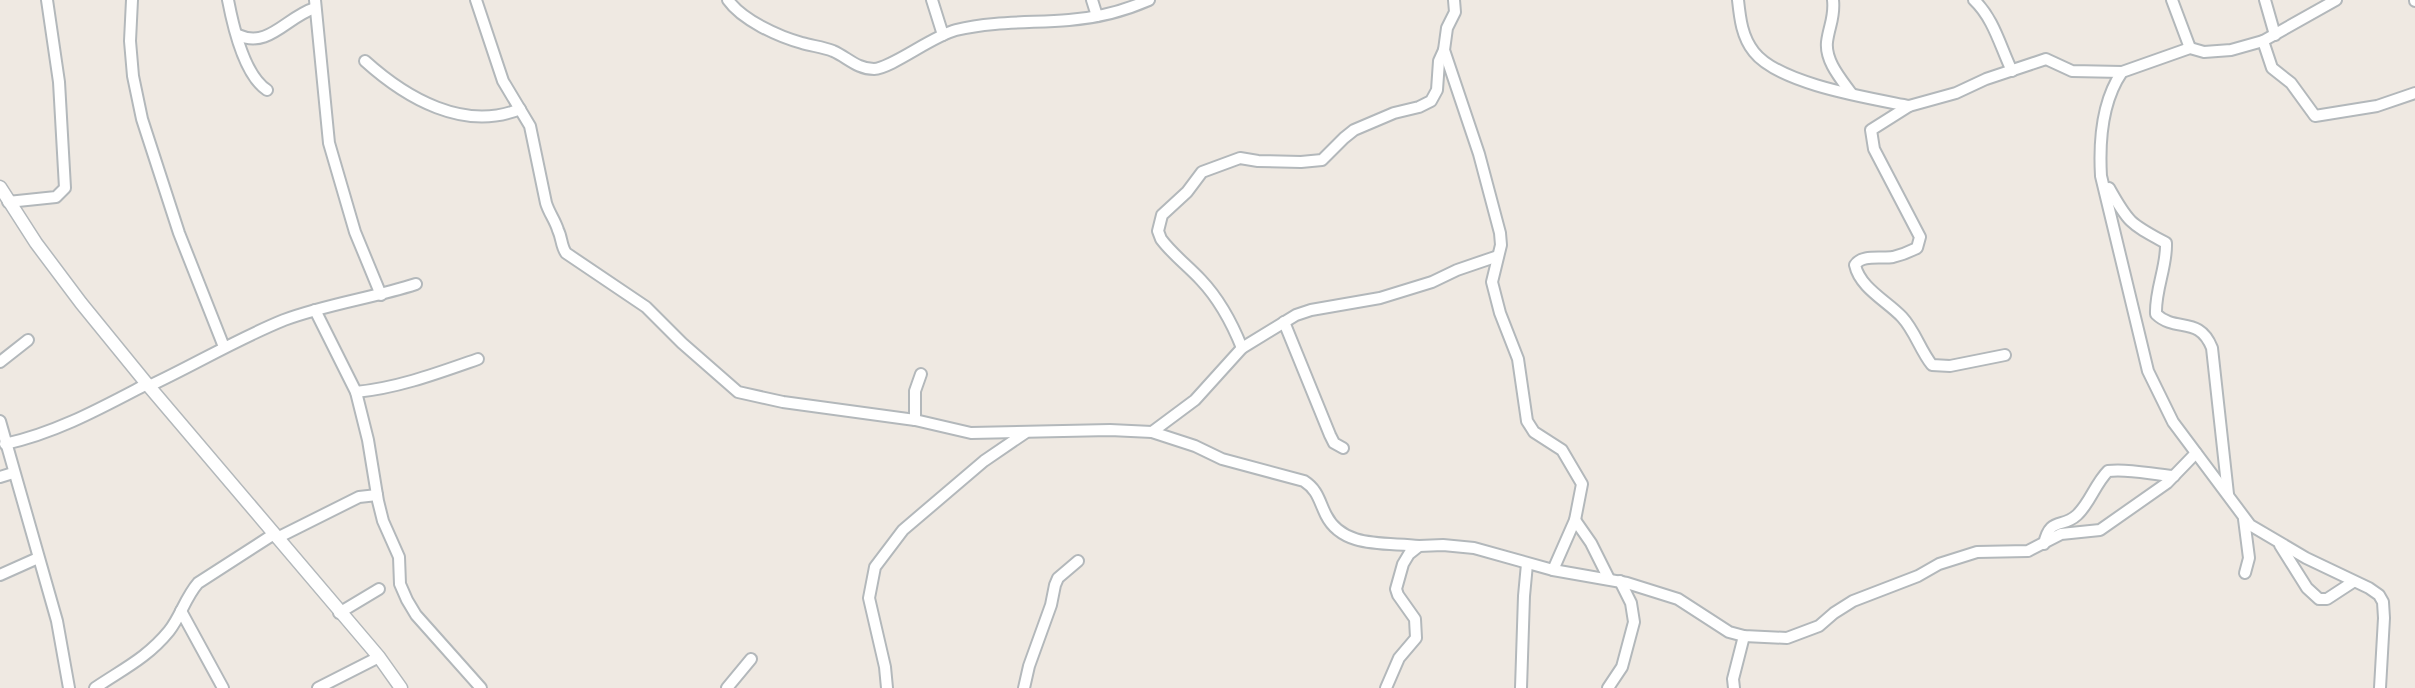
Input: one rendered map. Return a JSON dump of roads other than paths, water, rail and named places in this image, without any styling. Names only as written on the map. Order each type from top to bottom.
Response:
[{"type":"street","points":[[8,202],[56,196],[65,188],[59,82],[46,0]]},
{"type":"street","points":[[132,0],[130,41],[142,119],[179,233],[224,346]]},
{"type":"street","points":[[228,0],[254,77],[267,90]]},
{"type":"street","points":[[476,0],[503,81],[530,126],[549,215],[559,230],[562,248],[646,307],[730,388],[738,392],[783,402],[915,420],[971,434],[1110,430],[1152,432],[1195,446],[1222,459],[1304,481],[1317,493],[1322,508],[1334,529],[1360,542],[1474,548],[1527,564],[1615,580],[1667,594],[1729,632],[1744,636],[1787,638],[1819,626],[1833,613],[1853,601],[1918,576],[1939,564],[1977,552],[2028,551],[2061,534],[2100,530],[2174,476],[2196,453]]},
{"type":"street","points":[[728,0],[745,17],[771,31],[798,42],[831,50],[866,68],[883,67],[944,35],[977,26],[1072,20],[1128,8],[1149,0]]},
{"type":"street","points":[[932,0],[944,35]]},
{"type":"street","points":[[1092,0],[1097,16]]},
{"type":"street","points":[[1242,348],[1228,316],[1203,282],[1161,239],[1158,231],[1162,214],[1188,192],[1202,172],[1240,158],[1258,161],[1322,160],[1354,130],[1394,113],[1419,107],[1431,101],[1437,90],[1438,61],[1444,50],[1447,28],[1455,12],[1454,0]]},
{"type":"street","points":[[1738,0],[1744,34],[1755,53],[1770,66],[1791,77],[1909,106]]},
{"type":"street","points":[[1833,0],[1834,17],[1827,41],[1827,52],[1851,93]]},
{"type":"street","points":[[1974,0],[1984,10],[2012,71]]},
{"type":"street","points":[[2172,0],[2190,48]]},
{"type":"street","points":[[2265,0],[2275,35]]},
{"type":"street","points":[[2005,355],[1950,366],[1932,365],[1901,315],[1872,291],[1856,270],[1857,261],[1893,257],[1917,248],[1920,243],[1915,224],[1874,149],[1871,130],[1909,106],[1956,93],[2046,59],[2072,71],[2122,72],[2190,48],[2204,52],[2231,50],[2263,41],[2336,0]]},
{"type":"street","points":[[238,35],[247,39],[260,39],[315,4],[329,143],[355,232],[381,296]]},
{"type":"street","points":[[2263,41],[2272,68],[2291,83],[2315,116],[2377,106],[2415,93]]},
{"type":"street","points":[[1444,50],[1479,154],[1500,232],[1501,245],[1492,282],[1500,313],[1518,359],[1527,421],[1534,432],[1562,450],[1582,484],[1575,520],[1553,570]]},
{"type":"street","points":[[365,62],[388,82],[424,103],[446,112],[504,116],[520,110]]},
{"type":"street","points":[[2122,72],[2116,81],[2103,122],[2101,176],[2148,370],[2173,422],[2228,494],[2244,519],[2276,540],[2379,595],[2383,602],[2380,688]]},
{"type":"street","points":[[2101,176],[2133,225],[2166,243],[2167,255],[2159,278],[2156,314],[2170,323],[2198,329],[2210,343],[2215,364],[2218,418],[2228,494]]},
{"type":"street","points":[[0,187],[8,202],[81,303],[339,613],[379,657],[401,688]]},
{"type":"street","points":[[1152,432],[1195,400],[1242,348],[1284,322],[1311,310],[1380,298],[1432,282],[1456,270],[1498,256]]},
{"type":"street","points":[[5,444],[21,441],[82,418],[224,346],[286,320],[315,310],[381,296],[417,284]]},
{"type":"street","points":[[315,310],[356,392],[368,440],[377,495],[384,521],[399,557],[400,584],[407,600],[416,615],[482,688]]},
{"type":"street","points":[[1284,322],[1330,435],[1334,442],[1343,448]]},
{"type":"street","points":[[0,362],[28,340]]},
{"type":"street","points":[[356,392],[374,390],[433,375],[477,359]]},
{"type":"street","points":[[915,420],[915,391],[921,374]]},
{"type":"street","points":[[0,421],[57,621],[69,688]]},
{"type":"street","points":[[887,688],[885,667],[869,598],[875,567],[903,530],[984,462],[1028,431]]},
{"type":"street","points":[[2044,544],[2047,531],[2051,526],[2073,519],[2081,512],[2097,484],[2108,471],[2174,476]]},
{"type":"street","points":[[0,477],[13,473]]},
{"type":"street","points":[[95,688],[151,651],[170,630],[189,594],[198,584],[276,536],[359,497],[377,495]]},
{"type":"street","points":[[2244,519],[2249,558],[2245,573]]},
{"type":"street","points":[[1575,520],[1631,603],[1634,622],[1622,667],[1608,688]]},
{"type":"street","points":[[2276,540],[2307,588],[2319,599],[2327,599],[2353,582]]},
{"type":"street","points":[[1386,688],[1399,658],[1416,638],[1415,619],[1398,595],[1396,588],[1403,564],[1409,554],[1419,546]]},
{"type":"street","points":[[0,575],[38,558]]},
{"type":"street","points":[[1024,688],[1029,666],[1051,606],[1055,585],[1058,578],[1077,561]]},
{"type":"street","points":[[1521,688],[1527,564]]},
{"type":"street","points":[[339,613],[379,589]]},
{"type":"street","points":[[182,611],[223,688]]},
{"type":"street","points":[[1734,688],[1732,679],[1744,636]]},
{"type":"street","points":[[318,688],[379,657]]},
{"type":"street","points":[[726,688],[751,659]]}]
